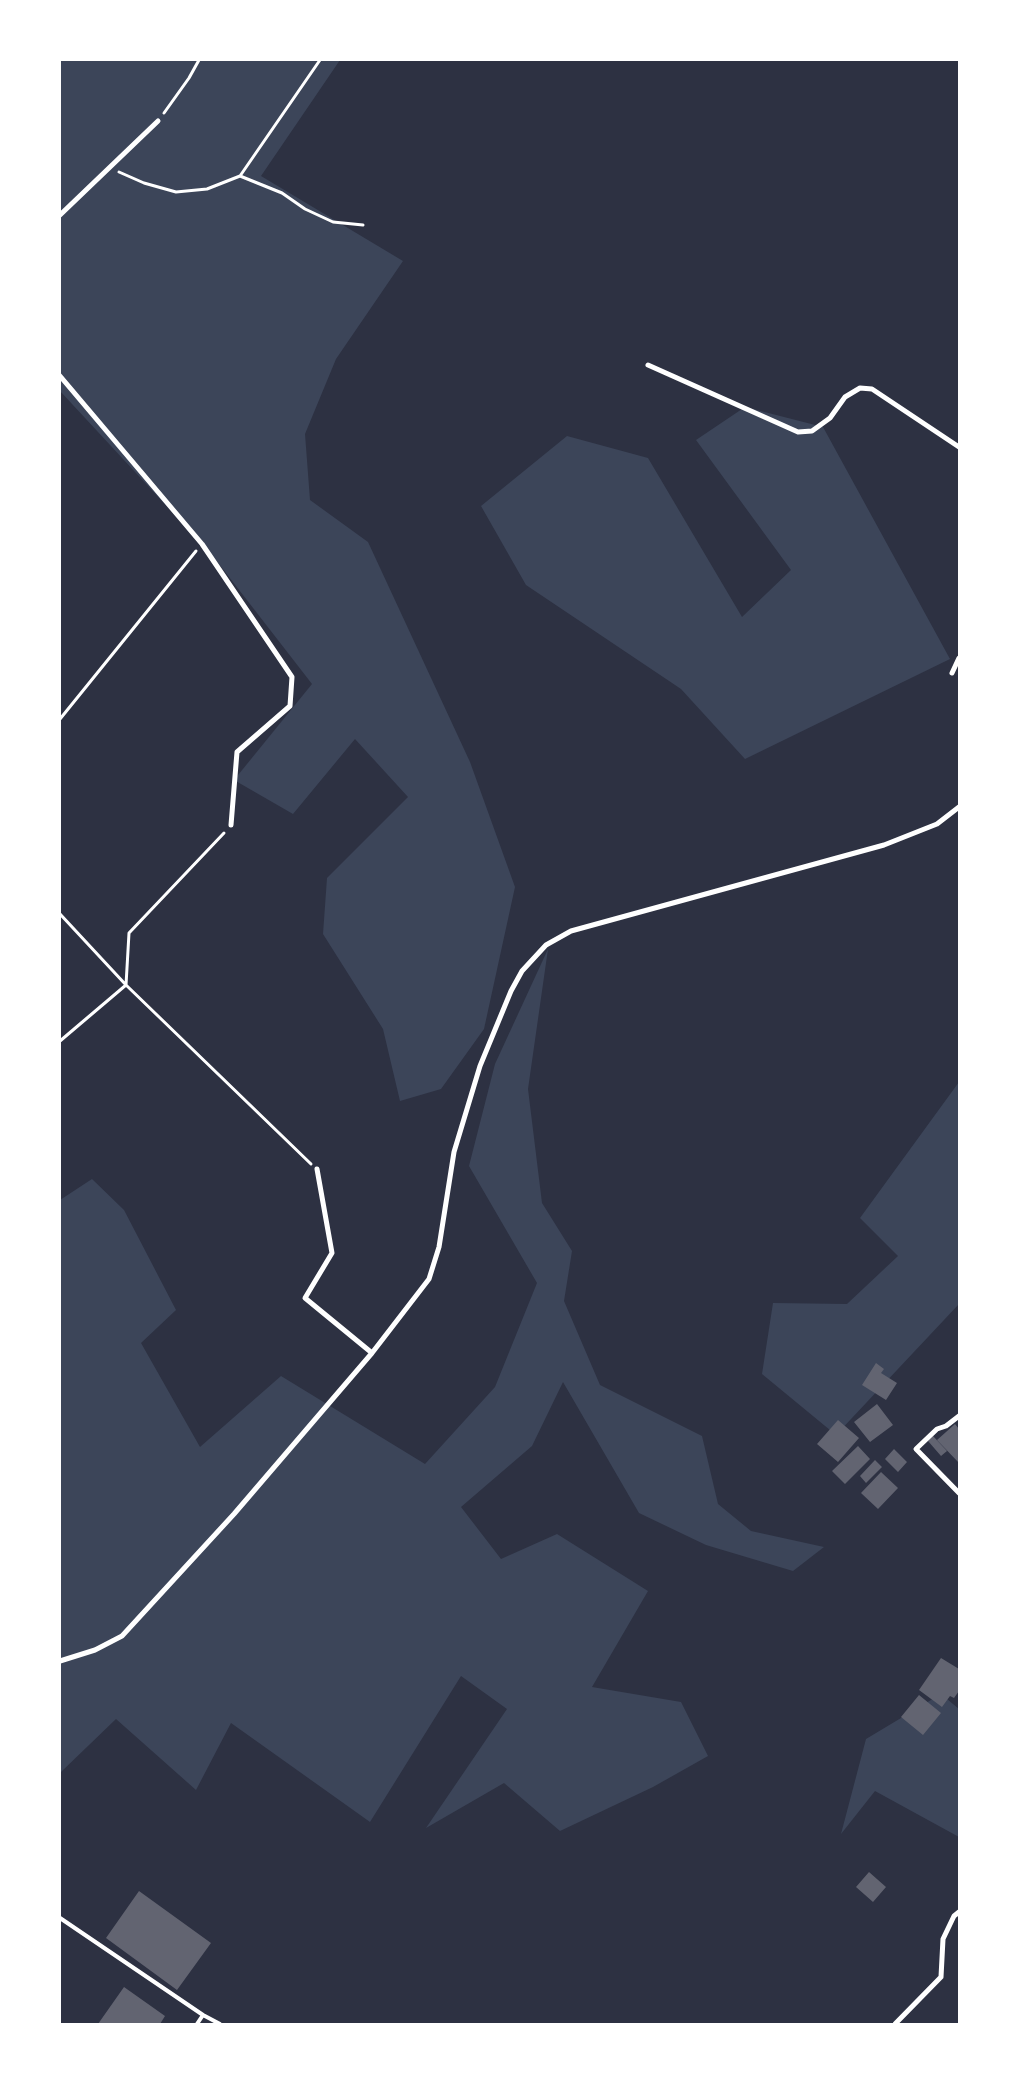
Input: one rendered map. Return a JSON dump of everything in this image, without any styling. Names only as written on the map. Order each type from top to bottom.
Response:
[{"type":"street","points":[[60,214],[158,121]]},
{"type":"street","points":[[648,365],[798,432],[812,431],[830,418],[845,397],[860,388],[872,389],[959,447]]},
{"type":"street","points":[[60,376],[202,544],[292,677],[290,706],[237,752],[231,825]]},
{"type":"street","points":[[952,673],[959,658]]},
{"type":"street","points":[[60,1661],[95,1650],[122,1636],[234,1514],[372,1353],[429,1279],[439,1247],[454,1152],[480,1066],[518,978],[546,945],[571,931],[884,846],[937,824],[959,807]]},
{"type":"street","points":[[317,1170],[332,1253],[305,1298],[372,1353]]},
{"type":"street","points":[[959,1416],[946,1426],[937,1429],[916,1449],[959,1493]]},
{"type":"street","points":[[895,2024],[941,1977],[944,1939],[954,1916],[959,1912]]},
{"type":"lane","points":[[60,1918],[203,2015],[220,2024]]},
{"type":"lane","points":[[197,2024],[203,2015]]},
{"type":"path","points":[[158,121],[189,78],[199,60]]},
{"type":"path","points":[[109,168],[144,183],[176,192],[207,189],[240,176],[320,60]]},
{"type":"path","points":[[240,176],[282,194],[305,209],[333,222],[363,225]]},
{"type":"path","points":[[60,720],[202,544]]},
{"type":"path","points":[[60,1041],[126,985],[129,933],[231,825]]},
{"type":"path","points":[[60,914],[126,985],[317,1170]]},
{"type":"shaded area","points":[[60,60],[340,60],[261,176],[403,261],[336,359],[305,434],[310,500],[368,542],[470,762],[515,887],[484,1029],[441,1089],[400,1101],[383,1029],[323,934],[327,878],[408,797],[355,739],[293,814],[234,780],[312,684],[212,555],[60,391]]},
{"type":"shaded area","points":[[745,407],[823,427],[950,659],[745,759],[681,689],[526,585],[481,506],[567,436],[648,458],[742,617],[791,570],[696,440]]},
{"type":"shaded area","points":[[548,949],[528,1089],[542,1203],[572,1251],[564,1301],[600,1385],[702,1436],[718,1504],[751,1531],[824,1547],[793,1571],[706,1545],[639,1513],[563,1382],[532,1446],[461,1507],[501,1559],[557,1534],[648,1591],[592,1687],[681,1702],[708,1756],[653,1787],[560,1831],[504,1783],[426,1828],[507,1709],[461,1676],[370,1822],[231,1723],[196,1790],[116,1719],[61,1772],[60,1200],[92,1179],[124,1210],[176,1310],[141,1343],[200,1447],[281,1376],[425,1464],[495,1387],[537,1283],[469,1166],[495,1064]]},
{"type":"shaded area","points":[[959,1082],[959,1304],[836,1435],[762,1374],[773,1303],[847,1304],[898,1256],[860,1218]]},
{"type":"shaded area","points":[[941,1694],[959,1709],[959,1837],[875,1791],[841,1834],[866,1739]]},
{"type":"building","points":[[876,1363],[884,1369],[881,1373],[897,1383],[886,1400],[862,1385]]},
{"type":"building","points":[[877,1404],[893,1425],[870,1442],[854,1422]]},
{"type":"building","points":[[838,1420],[859,1438],[838,1462],[817,1444]]},
{"type":"building","points":[[955,1424],[959,1429],[959,1463],[937,1440]]},
{"type":"building","points":[[933,1436],[947,1451],[941,1456],[928,1441]]},
{"type":"building","points":[[858,1446],[870,1459],[845,1484],[832,1471]]},
{"type":"building","points":[[894,1449],[907,1462],[898,1472],[885,1459]]},
{"type":"building","points":[[875,1460],[882,1467],[866,1483],[860,1476]]},
{"type":"building","points":[[881,1472],[898,1488],[878,1509],[861,1493]]},
{"type":"building","points":[[941,1658],[959,1669],[959,1691],[954,1698],[950,1696],[942,1707],[919,1690]]},
{"type":"building","points":[[919,1695],[941,1713],[923,1735],[901,1717]]},
{"type":"building","points":[[869,1872],[886,1887],[873,1902],[856,1887]]},
{"type":"building","points":[[139,1891],[211,1943],[177,1990],[106,1938]]},
{"type":"building","points":[[124,1987],[165,2016],[160,2024],[98,2024]]}]
